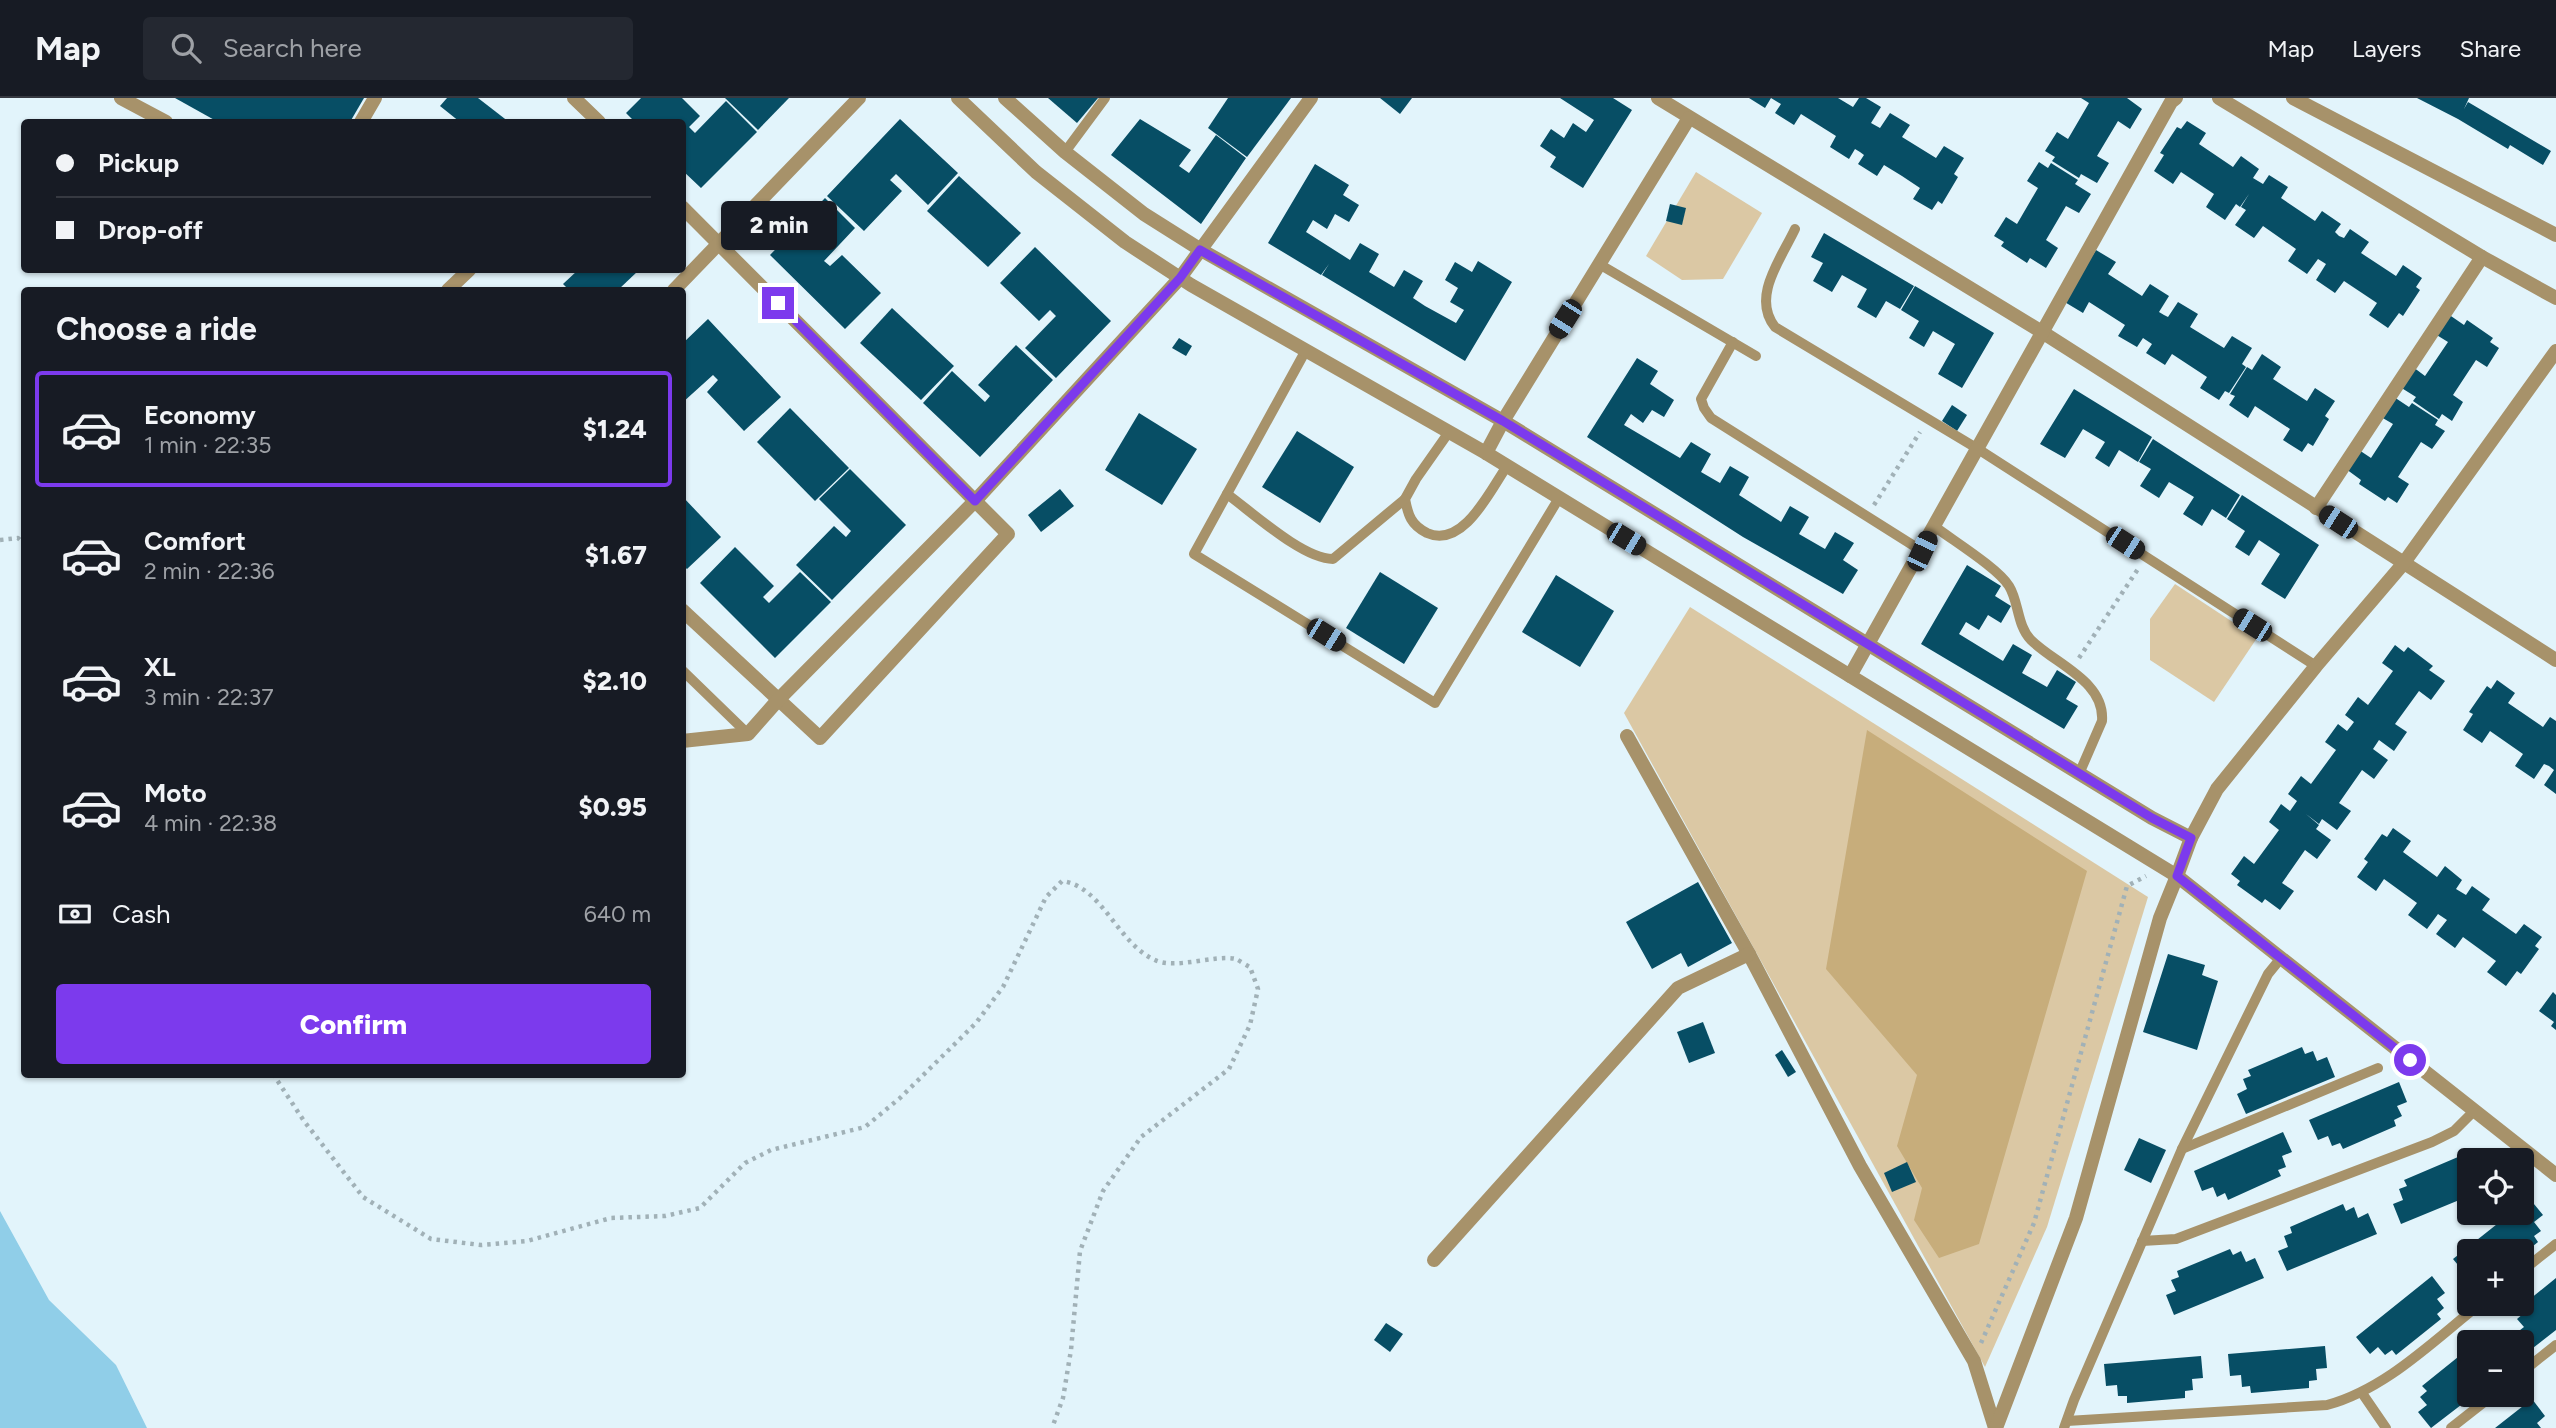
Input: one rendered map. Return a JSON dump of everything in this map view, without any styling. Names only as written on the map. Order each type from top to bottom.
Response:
[{"type":"street","points":[[121,98],[160,119]]},
{"type":"street","points":[[363,119],[375,98]]},
{"type":"street","points":[[574,98],[596,119]]},
{"type":"street","points":[[677,287],[859,98]]},
{"type":"street","points":[[958,98],[1036,172],[1125,242],[1180,278],[1486,453],[2177,876],[2556,1175]]},
{"type":"street","points":[[1005,98],[1065,152],[1144,214],[1200,250],[1503,421],[2079,774],[2191,838]]},
{"type":"street","points":[[686,741],[748,734],[778,700],[975,501],[1180,278],[1311,98]]},
{"type":"street","points":[[1658,98],[2042,332],[2556,660]]},
{"type":"street","points":[[1850,676],[2171,102],[2176,98]]},
{"type":"street","points":[[2219,98],[2482,257],[2556,298]]},
{"type":"street","points":[[2293,98],[2556,235]]},
{"type":"street","points":[[1486,453],[1689,118]]},
{"type":"street","points":[[686,211],[1008,534],[820,738],[686,614]]},
{"type":"street","points":[[2316,508],[2482,257]]},
{"type":"street","points":[[451,287],[466,273]]},
{"type":"street","points":[[1996,1428],[2076,1218],[2160,918],[2203,813],[2233,767],[2403,564],[2556,351]]},
{"type":"street","points":[[1627,736],[1749,954],[1860,1166],[1974,1361],[1996,1428]]},
{"type":"street","points":[[1434,1260],[1678,988],[1749,954]]},
{"type":"lane","points":[[1065,152],[1105,98]]},
{"type":"lane","points":[[1795,229],[1766,291],[1765,307],[1775,327],[1978,449],[2316,666]]},
{"type":"lane","points":[[1599,264],[1756,356]]},
{"type":"lane","points":[[1733,342],[1701,399],[1711,418],[1922,551]]},
{"type":"lane","points":[[1306,351],[1194,554],[1436,704],[1559,498]]},
{"type":"lane","points":[[1227,494],[1297,546],[1320,559],[1333,559],[1405,499],[1449,432]]},
{"type":"lane","points":[[1405,499],[1409,519],[1420,530],[1437,537],[1455,534],[1470,520],[1507,466]]},
{"type":"lane","points":[[1934,526],[2003,578],[2013,594],[2028,637],[2096,694],[2103,712],[2099,730],[2079,774]]},
{"type":"lane","points":[[686,674],[748,734]]},
{"type":"lane","points":[[2281,958],[2268,974],[2182,1149],[2066,1425],[2327,1405],[2352,1399],[2376,1386],[2465,1316]]},
{"type":"lane","points":[[2182,1149],[2378,1068]]},
{"type":"lane","points":[[2142,1241],[2176,1239],[2432,1142],[2454,1131],[2474,1111]]},
{"type":"lane","points":[[2534,1261],[2556,1244]]},
{"type":"lane","points":[[2534,1362],[2556,1345]]},
{"type":"lane","points":[[2362,1393],[2385,1428]]},
{"type":"lane","points":[[2451,1428],[2478,1407]]},
{"type":"path","points":[[1885,488],[1921,430]]},
{"type":"path","points":[[0,540],[18,538],[21,541]]},
{"type":"path","points":[[2070,671],[2146,557]]},
{"type":"path","points":[[1974,1361],[2034,1223],[2127,886],[2163,868]]},
{"type":"path","points":[[276,1078],[304,1121],[363,1197],[431,1239],[481,1245],[527,1241],[611,1218],[665,1216],[700,1208],[745,1163],[771,1150],[865,1127],[900,1098],[976,1023],[1003,987],[1046,897],[1062,881],[1075,883],[1092,897],[1138,950],[1157,962],[1234,959],[1250,967],[1258,989],[1250,1025],[1228,1069],[1141,1137],[1104,1191],[1080,1251],[1071,1350],[1063,1398],[1052,1428]]},
{"type":"shaded area","points":[[1696,172],[1762,213],[1723,279],[1682,280],[1646,256]]},
{"type":"shaded area","points":[[2175,584],[2257,638],[2214,702],[2150,660],[2150,619]]},
{"type":"shaded area","points":[[1690,607],[2148,897],[2047,1227],[1985,1367],[1624,713]]},
{"type":"shaded area","points":[[1867,730],[2087,871],[1979,1244],[1939,1258],[1914,1220],[1922,1188],[1897,1146],[1917,1075],[1826,969]]},
{"type":"water","points":[[0,1211],[49,1300],[116,1365],[147,1428],[0,1428]]},
{"type":"building","points":[[175,98],[364,98],[352,119],[213,119]]},
{"type":"building","points":[[447,98],[478,98],[505,119],[456,119],[440,106]]},
{"type":"building","points":[[641,98],[682,98],[700,116],[689,127],[695,133],[726,101],[757,132],[701,188],[686,174],[686,119],[632,119],[626,113]]},
{"type":"building","points":[[725,98],[789,98],[758,130]]},
{"type":"building","points":[[1048,98],[1098,98],[1077,123]]},
{"type":"building","points":[[1228,98],[1291,98],[1247,157],[1208,128]]},
{"type":"building","points":[[1380,98],[1412,98],[1400,114]]},
{"type":"building","points":[[1560,98],[1613,98],[1632,110],[1583,188],[1550,167],[1556,157],[1540,146],[1551,129],[1564,138],[1573,123],[1586,132],[1594,120]]},
{"type":"building","points":[[1749,98],[1771,98],[1765,108]]},
{"type":"building","points":[[1771,98],[1838,98],[1853,107],[1859,98],[1866,98],[1881,107],[1871,123],[1880,128],[1890,113],[1910,125],[1902,137],[1936,158],[1944,146],[1964,158],[1954,174],[1958,177],[1942,204],[1938,201],[1932,210],[1913,199],[1920,188],[1884,165],[1877,176],[1858,164],[1864,155],[1855,149],[1849,159],[1830,147],[1836,136],[1801,114],[1794,125],[1775,113],[1781,104]]},
{"type":"building","points":[[2081,98],[2127,98],[2142,109],[2130,129],[2118,121],[2097,156],[2109,163],[2097,183],[2081,174],[2079,178],[2052,161],[2055,157],[2045,151],[2057,132],[2068,139],[2089,103]]},
{"type":"building","points":[[2417,98],[2469,98],[2464,109],[2468,102],[2551,151],[2543,165],[2510,145],[2508,149]]},
{"type":"building","points":[[900,119],[958,173],[928,205],[896,174],[890,180],[902,191],[864,231],[827,196]]},
{"type":"building","points":[[1140,119],[1191,150],[1179,166],[1189,173],[1216,135],[1246,158],[1201,224],[1111,155]]},
{"type":"building","points":[[2187,121],[2206,133],[2199,144],[2233,167],[2241,156],[2259,169],[2253,178],[2263,184],[2269,175],[2288,187],[2281,198],[2315,221],[2322,211],[2341,224],[2335,232],[2339,236],[2344,238],[2350,229],[2369,242],[2361,253],[2396,276],[2403,265],[2422,278],[2416,287],[2420,290],[2403,316],[2399,313],[2388,328],[2369,315],[2377,303],[2344,281],[2335,293],[2316,280],[2326,264],[2318,259],[2307,274],[2288,261],[2296,249],[2263,226],[2254,238],[2235,225],[2246,210],[2241,207],[2249,194],[2240,207],[2236,204],[2225,220],[2206,207],[2214,194],[2181,172],[2173,184],[2154,171],[2164,155],[2160,153],[2177,127],[2181,129]]},
{"type":"building","points":[[2039,162],[2048,168],[2051,163],[2078,180],[2075,184],[2091,194],[2079,213],[2066,206],[2046,240],[2058,248],[2046,268],[2030,258],[2027,263],[2001,246],[2004,242],[1994,236],[2006,217],[2017,224],[2038,188],[2027,181]]},
{"type":"building","points":[[1315,164],[1349,185],[1343,195],[1359,205],[1349,222],[1335,214],[1327,229],[1313,220],[1306,232],[1350,260],[1360,243],[1379,254],[1369,272],[1394,287],[1404,270],[1423,281],[1413,298],[1425,306],[1456,323],[1464,310],[1450,302],[1458,288],[1445,280],[1455,262],[1472,272],[1478,261],[1512,282],[1465,361],[1322,275],[1329,264],[1321,275],[1268,243]]},
{"type":"building","points":[[959,176],[1021,233],[988,267],[927,211]]},
{"type":"building","points":[[825,198],[855,228],[824,261],[830,266],[842,255],[881,293],[845,329],[770,255]]},
{"type":"building","points":[[1670,204],[1686,208],[1682,225],[1666,221]]},
{"type":"building","points":[[1824,233],[1914,286],[1900,309],[1886,301],[1876,318],[1857,307],[1867,289],[1842,275],[1832,292],[1813,281],[1823,263],[1811,257]]},
{"type":"building","points":[[1035,247],[1111,321],[1056,378],[1025,348],[1056,316],[1050,310],[1039,321],[1000,283]]},
{"type":"building","points":[[2096,250],[2116,262],[2108,274],[2142,296],[2150,284],[2169,296],[2159,312],[2168,317],[2178,302],[2198,314],[2190,327],[2224,348],[2232,336],[2252,348],[2242,364],[2246,367],[2229,393],[2225,391],[2219,400],[2200,388],[2207,377],[2172,354],[2165,365],[2146,353],[2152,344],[2143,338],[2137,347],[2118,336],[2125,325],[2089,302],[2083,313],[2063,301]]},
{"type":"building","points":[[575,273],[636,273],[621,287],[566,287],[563,284]]},
{"type":"building","points":[[1915,286],[1994,333],[1962,388],[1938,374],[1955,344],[1933,331],[1924,347],[1909,338],[1919,321],[1901,310]]},
{"type":"building","points":[[892,308],[954,366],[921,400],[860,343]]},
{"type":"building","points":[[2448,314],[2464,325],[2467,320],[2493,338],[2490,342],[2499,348],[2487,367],[2476,360],[2453,395],[2463,402],[2452,421],[2442,414],[2439,419],[2413,401],[2416,397],[2400,387],[2413,367],[2425,376],[2448,342],[2435,334]]},
{"type":"building","points":[[708,319],[781,397],[744,431],[707,392],[718,380],[713,375],[686,399],[686,340]]},
{"type":"building","points":[[1179,338],[1192,346],[1186,356],[1172,348]]},
{"type":"building","points":[[1016,345],[1053,380],[980,457],[923,403],[952,371],[985,402],[990,396],[978,385]]},
{"type":"building","points":[[2262,354],[2281,367],[2273,379],[2307,401],[2315,388],[2335,401],[2325,416],[2329,419],[2313,446],[2308,443],[2302,452],[2283,440],[2290,429],[2255,406],[2248,418],[2229,405],[2235,396],[2230,394],[2247,367],[2252,370]]},
{"type":"building","points":[[1637,358],[1658,371],[1650,384],[1674,400],[1664,417],[1652,410],[1643,423],[1631,414],[1624,425],[1680,458],[1691,442],[1711,454],[1701,472],[1720,483],[1730,466],[1749,477],[1739,495],[1781,522],[1790,506],[1809,517],[1799,534],[1825,549],[1835,532],[1854,543],[1843,560],[1858,570],[1843,594],[1743,537],[1587,437]]},
{"type":"building","points":[[2074,389],[2152,437],[2138,462],[2119,450],[2109,467],[2095,458],[2105,442],[2083,429],[2065,458],[2040,444]]},
{"type":"building","points":[[2394,397],[2409,407],[2412,403],[2438,420],[2435,425],[2445,431],[2432,449],[2421,442],[2398,477],[2409,484],[2397,503],[2388,497],[2385,501],[2359,484],[2361,480],[2346,469],[2359,450],[2371,458],[2393,424],[2381,417]]},
{"type":"building","points":[[1952,405],[1967,415],[1957,431],[1942,421]]},
{"type":"building","points":[[790,408],[849,468],[815,501],[757,442]]},
{"type":"building","points":[[1139,413],[1197,449],[1162,505],[1105,470]]},
{"type":"building","points":[[1297,431],[1354,467],[1320,523],[1262,487]]},
{"type":"building","points":[[2153,439],[2240,495],[2226,518],[2212,509],[2202,526],[2183,514],[2194,497],[2169,482],[2159,498],[2140,486],[2151,469],[2139,462]]},
{"type":"building","points":[[850,469],[906,525],[832,600],[796,565],[834,526],[846,537],[851,531],[819,499]]},
{"type":"building","points":[[1060,489],[1074,506],[1041,532],[1028,515]]},
{"type":"building","points":[[2242,495],[2319,545],[2285,599],[2261,584],[2280,554],[2259,540],[2249,556],[2235,547],[2245,531],[2227,519]]},
{"type":"building","points":[[686,500],[721,537],[686,568]]},
{"type":"building","points":[[735,547],[774,586],[763,597],[769,603],[800,572],[831,602],[775,658],[700,583]]},
{"type":"building","points":[[1967,565],[2001,586],[1995,596],[2011,606],[2001,623],[1988,615],[1979,630],[1966,622],[1959,634],[2003,661],[2013,644],[2032,655],[2022,673],[2047,687],[2057,670],[2076,682],[2066,699],[2078,706],[2064,729],[1921,644]]},
{"type":"building","points":[[1380,572],[1438,608],[1404,664],[1346,628]]},
{"type":"building","points":[[1556,575],[1614,611],[1580,667],[1522,632]]},
{"type":"building","points":[[2395,645],[2404,652],[2408,647],[2433,666],[2429,670],[2445,681],[2431,700],[2419,691],[2395,724],[2407,732],[2394,751],[2379,740],[2373,749],[2388,760],[2374,779],[2362,770],[2339,803],[2351,811],[2337,830],[2322,819],[2319,824],[2306,814],[2319,825],[2316,829],[2331,840],[2317,859],[2305,850],[2282,883],[2294,891],[2280,910],[2265,899],[2262,903],[2237,885],[2240,881],[2231,874],[2244,856],[2254,864],[2279,830],[2269,822],[2281,804],[2290,811],[2297,801],[2288,794],[2301,776],[2311,784],[2336,750],[2325,742],[2338,724],[2347,731],[2354,722],[2345,715],[2358,697],[2368,705],[2393,671],[2382,663]]},
{"type":"building","points":[[2497,680],[2515,693],[2508,703],[2543,727],[2550,717],[2556,721],[2556,794],[2544,785],[2554,770],[2549,766],[2544,764],[2534,779],[2515,766],[2523,754],[2490,731],[2482,743],[2463,730],[2473,714],[2469,712],[2487,686],[2491,689]]},
{"type":"building","points":[[2393,828],[2411,841],[2403,852],[2437,877],[2445,866],[2462,880],[2456,889],[2466,895],[2472,886],[2490,899],[2482,910],[2516,934],[2524,924],[2542,937],[2535,946],[2539,949],[2521,974],[2517,971],[2506,986],[2487,972],[2496,961],[2463,937],[2455,948],[2436,934],[2447,920],[2438,914],[2427,929],[2408,915],[2417,903],[2384,879],[2376,891],[2357,877],[2368,862],[2364,859],[2382,834],[2387,837]]},
{"type":"building","points":[[1698,882],[1732,943],[1688,967],[1681,953],[1652,969],[1626,922]]},
{"type":"building","points":[[2168,954],[2205,965],[2202,975],[2218,981],[2197,1050],[2143,1032]]},
{"type":"building","points":[[2553,992],[2556,995],[2556,1030],[2551,1026],[2554,1022],[2539,1011]]},
{"type":"building","points":[[1703,1022],[1715,1053],[1689,1063],[1677,1032]]},
{"type":"building","points":[[2302,1047],[2305,1054],[2313,1051],[2317,1061],[2327,1057],[2335,1077],[2246,1114],[2237,1094],[2247,1089],[2243,1079],[2251,1076],[2248,1070]]},
{"type":"building","points":[[1782,1050],[1796,1072],[1788,1077],[1775,1055]]},
{"type":"building","points":[[2399,1082],[2407,1102],[2397,1106],[2402,1116],[2394,1120],[2396,1126],[2343,1149],[2340,1143],[2332,1146],[2328,1136],[2318,1140],[2309,1120]]},
{"type":"building","points":[[2283,1132],[2292,1152],[2282,1156],[2286,1167],[2278,1170],[2281,1176],[2228,1200],[2225,1193],[2217,1197],[2213,1187],[2202,1191],[2194,1171]]},
{"type":"building","points":[[2139,1138],[2166,1150],[2151,1183],[2124,1170]]},
{"type":"building","points":[[2457,1157],[2457,1201],[2401,1224],[2393,1204],[2403,1200],[2399,1189],[2407,1186],[2404,1180]]},
{"type":"building","points":[[1907,1162],[1916,1182],[1892,1192],[1884,1173]]},
{"type":"building","points":[[2343,1204],[2346,1211],[2354,1207],[2358,1218],[2368,1213],[2377,1234],[2287,1271],[2278,1251],[2288,1247],[2284,1236],[2292,1233],[2290,1227]]},
{"type":"building","points":[[2534,1204],[2543,1215],[2534,1222]]},
{"type":"building","points":[[2534,1222],[2541,1231],[2534,1236],[2538,1242],[2534,1245],[2534,1239],[2478,1239],[2496,1225],[2534,1225]]},
{"type":"building","points":[[2230,1249],[2233,1255],[2241,1251],[2246,1262],[2255,1258],[2264,1278],[2174,1315],[2166,1295],[2176,1291],[2171,1280],[2179,1277],[2177,1271]]},
{"type":"building","points":[[2432,1276],[2445,1293],[2437,1299],[2444,1308],[2437,1314],[2441,1319],[2396,1355],[2392,1350],[2385,1355],[2378,1347],[2370,1354],[2356,1337]]},
{"type":"building","points":[[2556,1278],[2556,1330],[2534,1347],[2534,1330],[2520,1330],[2524,1327],[2517,1319],[2520,1316],[2534,1316],[2534,1296]]},
{"type":"building","points":[[1386,1323],[1403,1334],[1390,1352],[1374,1340]]},
{"type":"building","points":[[2325,1346],[2327,1368],[2316,1369],[2317,1380],[2309,1381],[2309,1388],[2251,1393],[2250,1386],[2242,1387],[2241,1375],[2230,1376],[2228,1354]]},
{"type":"building","points":[[2201,1356],[2203,1378],[2192,1379],[2193,1390],[2185,1391],[2185,1398],[2127,1403],[2127,1396],[2118,1396],[2117,1385],[2106,1386],[2104,1364]]},
{"type":"building","points":[[2457,1358],[2458,1407],[2431,1428],[2418,1412],[2427,1405],[2420,1397],[2427,1391],[2422,1386]]},
{"type":"building","points":[[2534,1402],[2545,1416],[2537,1423],[2541,1428],[2495,1428],[2522,1407],[2534,1407]]},
{"type":"route","points":[[778,303],[975,501],[1180,278],[1200,250],[1503,421],[2152,818],[2191,838],[2177,876],[2410,1060]]}]
